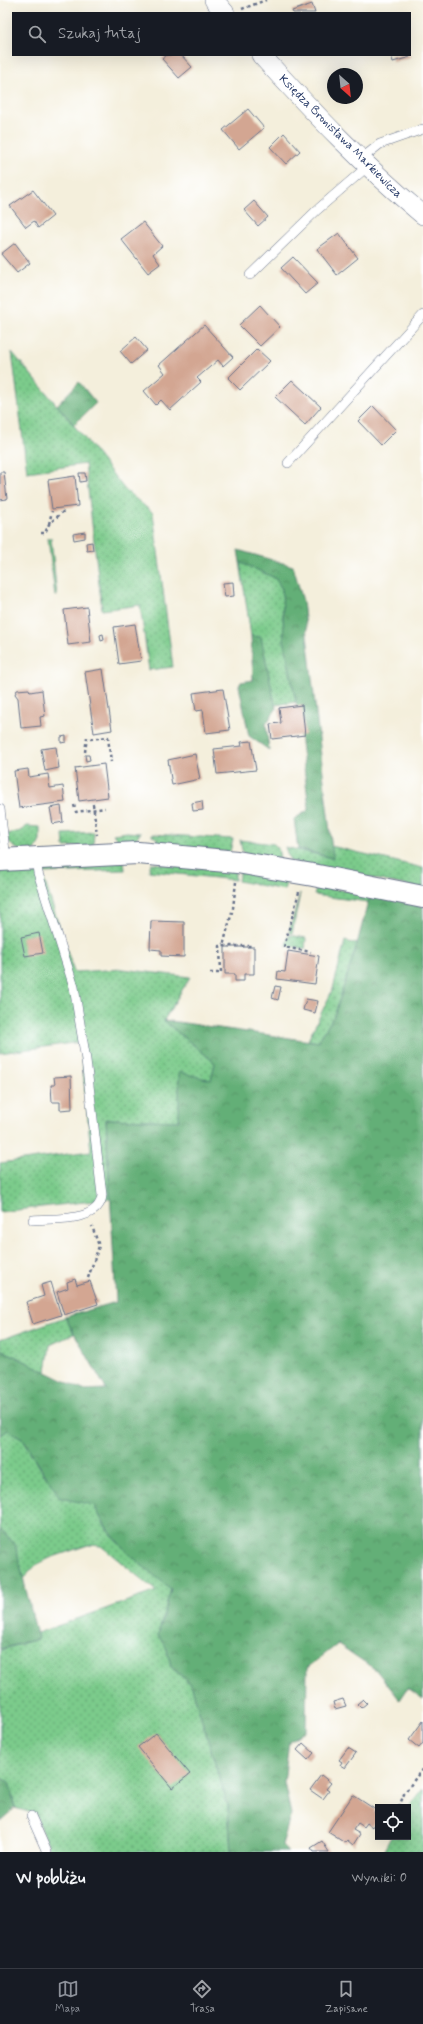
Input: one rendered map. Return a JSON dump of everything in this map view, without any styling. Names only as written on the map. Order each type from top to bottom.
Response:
[{"type":"street","points":[[214,0],[232,12]]},
{"type":"street","name":"Księdza Bronisława Markiewicza","points":[[262,56],[312,111],[364,162],[423,215]]},
{"type":"street","points":[[3,860],[138,852],[237,862],[344,880],[423,897]]},
{"type":"lane","points":[[250,275],[317,210],[380,144],[423,129]]},
{"type":"lane","points":[[288,463],[423,315]]},
{"type":"lane","points":[[0,809],[3,860]]},
{"type":"lane","points":[[33,1220],[86,1216],[98,1208],[102,1195],[86,1060],[74,987],[38,874],[36,858]]},
{"type":"lane","points":[[31,1816],[47,1852]]},
{"type":"path","points":[[232,12],[266,0]]},
{"type":"path","points":[[49,524],[65,510]]},
{"type":"path","points":[[41,533],[45,533],[52,511]]},
{"type":"path","points":[[85,752],[88,738],[108,737],[111,762]]},
{"type":"path","points":[[93,804],[97,831]]},
{"type":"path","points":[[74,805],[76,812],[105,808]]},
{"type":"path","points":[[210,973],[221,973],[220,946],[223,946],[233,908],[236,880]]},
{"type":"path","points":[[299,893],[284,947],[311,952]]},
{"type":"path","points":[[223,946],[253,946]]},
{"type":"path","points":[[88,1278],[99,1246],[90,1221]]},
{"type":"path","points":[[400,1804],[404,1794],[423,1768]]},
{"type":"green space","points":[[12,352],[82,435],[125,490],[153,513],[173,667],[149,670],[140,605],[102,610],[85,464],[27,472]]},
{"type":"green space","points":[[79,382],[96,403],[74,425],[57,405]]},
{"type":"green space","points":[[48,538],[51,538],[57,596],[55,596]]},
{"type":"green space","points":[[238,550],[293,566],[303,601],[333,858],[298,849],[294,819],[307,811],[309,808],[296,702],[284,639],[282,589],[275,578],[240,562]]},
{"type":"green space","points":[[240,562],[275,578],[282,589],[284,639],[296,702],[275,705],[261,638],[251,636]]},
{"type":"green space","points":[[251,636],[261,637],[276,709],[266,724],[269,750],[249,736],[239,686],[241,682],[253,680]]},
{"type":"green space","points":[[27,826],[40,827],[40,841],[35,850],[20,850],[13,846],[8,839],[7,834],[21,831]]},
{"type":"green space","points":[[94,832],[93,846],[64,847],[63,834]]},
{"type":"green space","points":[[127,832],[141,833],[136,838],[136,846],[122,846],[113,834]]},
{"type":"green space","points":[[152,834],[233,839],[230,852],[156,847],[157,838],[152,836]]},
{"type":"green space","points":[[240,840],[274,844],[278,848],[280,858],[245,854],[242,850]]},
{"type":"green space","points":[[331,846],[423,868],[423,889],[290,861],[285,847],[332,858]]},
{"type":"green space","points":[[124,861],[125,870],[42,873],[45,869]]},
{"type":"green space","points":[[151,863],[235,871],[235,880],[149,871]]},
{"type":"green space","points":[[23,867],[34,874],[42,873],[74,972],[122,969],[190,977],[164,1020],[215,1063],[211,1080],[179,1121],[106,1119],[110,1199],[0,1212],[0,1163],[91,1151],[80,1042],[0,1053],[0,868]]},
{"type":"green space","points":[[240,871],[287,879],[284,890],[238,881]]},
{"type":"green space","points":[[317,887],[373,894],[368,902],[314,895]]},
{"type":"green space","points":[[300,893],[292,934],[289,932]]},
{"type":"green space","points":[[373,894],[423,906],[423,1699],[408,1688],[400,1700],[376,1670],[338,1644],[307,1668],[306,1732],[289,1741],[284,1783],[291,1814],[282,1845],[289,1852],[231,1852],[228,1806],[191,1684],[171,1667],[167,1649],[158,1635],[171,1589],[127,1552],[109,1531],[94,1505],[60,1498],[22,1438],[8,1430],[0,1436],[0,1349],[83,1390],[106,1389],[65,1317],[116,1302],[106,1119],[179,1121],[179,1072],[211,1080],[215,1063],[163,1020],[318,1042],[335,1014],[357,944],[368,902]]},
{"type":"green space","points":[[289,935],[306,938],[305,949],[286,945]]},
{"type":"green space","points":[[345,941],[357,944],[335,1014],[318,1042],[308,1040],[333,989]]},
{"type":"green space","points":[[65,1317],[74,1334],[50,1345],[46,1372],[0,1349],[0,1340]]},
{"type":"green space","points":[[8,1430],[22,1438],[45,1476],[94,1505],[103,1523],[115,1540],[171,1589],[158,1635],[167,1649],[171,1667],[191,1684],[228,1806],[231,1852],[51,1852],[35,1814],[15,1808],[9,1782],[0,1778],[0,1650],[38,1639],[37,1633],[156,1591],[101,1546],[88,1545],[50,1558],[36,1565],[23,1579],[15,1544],[0,1530],[0,1436]]},
{"type":"green space","points":[[0,1530],[15,1544],[38,1639],[0,1649]]},
{"type":"green space","points":[[0,1778],[9,1782],[15,1808],[0,1821]]},
{"type":"green space","points":[[423,1789],[423,1852],[383,1852],[389,1840],[411,1840],[411,1804]]},
{"type":"building","points":[[312,4],[315,12],[292,12]]},
{"type":"building","points":[[166,56],[182,56],[192,67],[179,78],[162,59]]},
{"type":"building","points":[[391,56],[410,56],[410,57],[393,62]]},
{"type":"building","points":[[248,109],[264,128],[239,149],[223,130]]},
{"type":"building","points":[[284,133],[300,151],[286,164],[270,147]]},
{"type":"building","points":[[33,190],[53,216],[38,228],[34,221],[26,227],[10,206]]},
{"type":"building","points":[[254,201],[268,217],[258,226],[244,210]]},
{"type":"building","points":[[143,222],[162,246],[153,254],[160,264],[148,273],[121,239]]},
{"type":"building","points":[[339,233],[358,258],[337,275],[317,249]]},
{"type":"building","points":[[15,243],[30,263],[17,273],[1,254]]},
{"type":"building","points":[[293,257],[318,283],[305,294],[281,268]]},
{"type":"building","points":[[260,305],[280,327],[260,346],[239,325]]},
{"type":"building","points":[[204,325],[233,357],[223,366],[218,360],[197,378],[201,382],[170,410],[161,400],[156,405],[144,391],[165,373],[159,365]]},
{"type":"building","points":[[136,337],[147,350],[131,364],[120,351]]},
{"type":"building","points":[[257,349],[270,361],[240,390],[228,378]]},
{"type":"building","points":[[292,380],[321,407],[305,425],[275,397]]},
{"type":"building","points":[[373,406],[396,430],[381,445],[358,421]]},
{"type":"building","points":[[0,472],[4,472],[7,499],[0,500]]},
{"type":"building","points":[[79,473],[85,473],[86,481],[80,482]]},
{"type":"building","points":[[75,476],[78,506],[52,509],[48,480]]},
{"type":"building","points":[[85,532],[85,538],[74,540],[73,534]]},
{"type":"building","points":[[92,542],[93,550],[87,551],[86,543]]},
{"type":"building","points":[[233,582],[234,596],[225,597],[223,583]]},
{"type":"building","points":[[87,607],[91,642],[68,645],[64,610]]},
{"type":"building","points":[[135,624],[141,661],[119,664],[114,627]]},
{"type":"building","points":[[103,634],[104,640],[101,641],[100,635]]},
{"type":"building","points":[[103,669],[112,730],[94,733],[85,672]]},
{"type":"building","points":[[29,689],[30,692],[42,690],[45,716],[40,717],[41,726],[21,728],[18,698],[15,694],[17,690]]},
{"type":"building","points":[[223,689],[230,730],[206,733],[203,710],[196,711],[193,693]]},
{"type":"building","points":[[302,705],[305,735],[272,739],[270,724],[281,723],[279,708]]},
{"type":"building","points":[[66,736],[66,742],[61,743],[61,737]]},
{"type":"building","points":[[251,741],[256,770],[217,774],[214,749],[242,746],[241,742]]},
{"type":"building","points":[[56,747],[59,768],[45,771],[41,749]]},
{"type":"building","points":[[195,754],[200,779],[172,785],[168,760]]},
{"type":"building","points":[[85,755],[89,755],[90,760],[86,761]]},
{"type":"building","points":[[104,764],[108,797],[79,801],[75,768]]},
{"type":"building","points":[[28,769],[29,777],[48,774],[50,788],[63,786],[65,802],[19,808],[14,771]]},
{"type":"building","points":[[202,801],[203,810],[193,811],[192,803]]},
{"type":"building","points":[[61,806],[63,822],[53,824],[50,808]]},
{"type":"building","points":[[151,921],[184,922],[184,957],[161,956],[161,950],[150,949]]},
{"type":"building","points":[[39,933],[43,953],[25,956],[21,937]]},
{"type":"building","points":[[225,947],[254,947],[254,974],[244,974],[244,981],[235,981],[235,974],[225,974]]},
{"type":"building","points":[[288,951],[319,956],[315,984],[277,979],[278,971],[285,972]]},
{"type":"building","points":[[275,986],[281,987],[278,1000],[272,998]]},
{"type":"building","points":[[306,999],[318,1001],[315,1013],[303,1010]]},
{"type":"building","points":[[71,1076],[72,1109],[60,1110],[60,1102],[52,1102],[51,1085],[55,1085],[54,1077]]},
{"type":"building","points":[[75,1279],[77,1285],[90,1281],[98,1304],[64,1315],[57,1292],[68,1288],[67,1282]]},
{"type":"building","points":[[51,1282],[61,1315],[33,1324],[26,1302],[44,1296],[41,1285]]},
{"type":"building","points":[[343,1699],[346,1706],[335,1709],[333,1702]]},
{"type":"building","points":[[363,1699],[367,1703],[361,1708],[357,1704]]},
{"type":"building","points":[[423,1721],[423,1743],[419,1748],[409,1740]]},
{"type":"building","points":[[156,1733],[190,1774],[172,1788],[138,1747]]},
{"type":"building","points":[[303,1743],[314,1753],[308,1760],[297,1750]]},
{"type":"building","points":[[348,1748],[356,1753],[345,1768],[340,1765],[342,1762],[339,1760]]},
{"type":"building","points":[[321,1775],[331,1783],[326,1789],[329,1791],[323,1799],[310,1790]]},
{"type":"building","points":[[353,1795],[375,1809],[375,1822],[372,1827],[367,1823],[364,1827],[358,1823],[353,1830],[360,1834],[353,1845],[347,1840],[345,1843],[328,1832]]},
{"type":"building","points":[[322,1841],[329,1852],[314,1852],[311,1848]]}]
